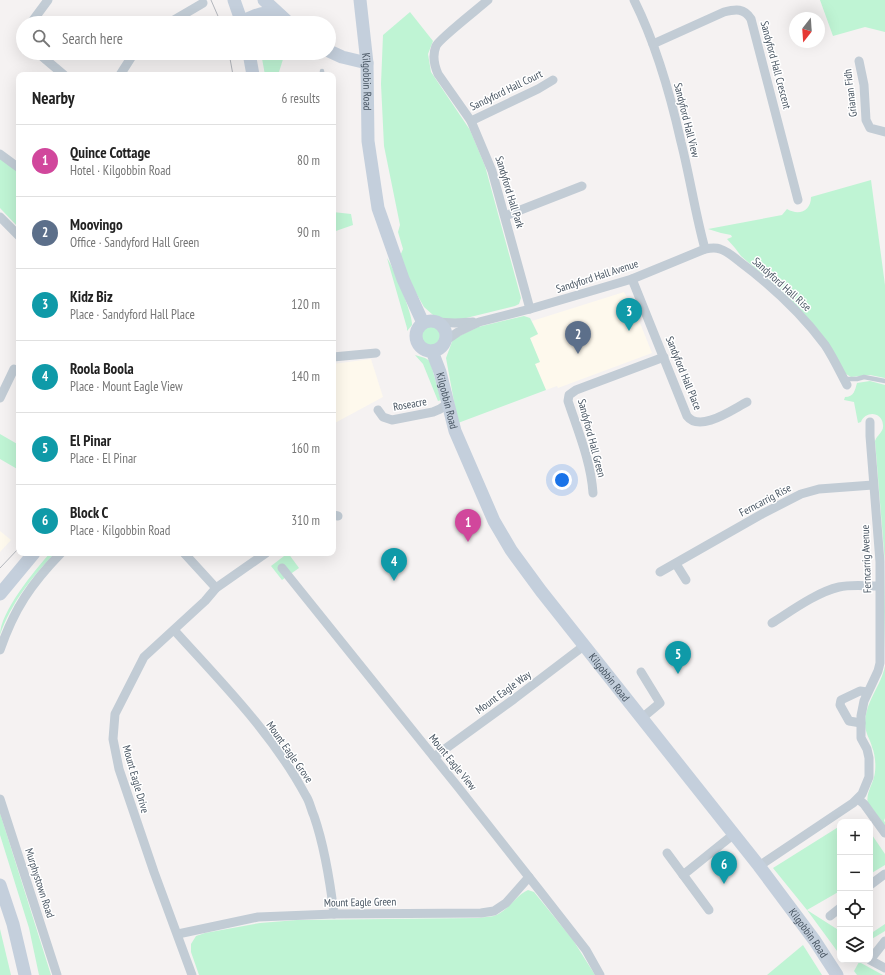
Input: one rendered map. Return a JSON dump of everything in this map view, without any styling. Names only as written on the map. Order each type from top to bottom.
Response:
[{"type":"street","points":[[36,16],[48,0]]},
{"type":"street","points":[[263,0],[281,16]]},
{"type":"street","name":"Kilgobbin Road","points":[[360,0],[367,63],[368,141],[378,208],[403,279],[430,322]]},
{"type":"street","name":"Sandyford Hall Park","points":[[488,0],[438,43],[433,56],[434,66],[471,121],[492,171],[530,309]]},
{"type":"street","name":"Sandyford Hall View","points":[[634,0],[653,44],[681,142],[697,221],[705,249]]},
{"type":"street","points":[[237,1],[241,16]]},
{"type":"street","points":[[182,16],[204,4]]},
{"type":"street","name":"Sandyford Hall Crescent","points":[[653,44],[724,12],[740,10],[747,14],[751,19],[798,200]]},
{"type":"street","points":[[255,16],[269,12],[277,16]]},
{"type":"street","points":[[336,55],[367,63]]},
{"type":"street","points":[[46,60],[60,72]]},
{"type":"street","points":[[121,72],[129,60]]},
{"type":"street","points":[[251,60],[253,72]]},
{"type":"street","name":"Grianan Fidh","points":[[859,61],[864,85],[866,120],[870,128],[885,132]]},
{"type":"street","name":"Sandyford Hall Court","points":[[471,121],[538,89],[553,80]]},
{"type":"street","points":[[0,154],[16,166]]},
{"type":"street","points":[[505,216],[582,186]]},
{"type":"street","points":[[0,217],[16,233]]},
{"type":"street","name":"Sandyford Hall Avenue","points":[[445,341],[458,332],[479,322],[530,309],[632,279],[705,249],[719,248]]},
{"type":"street","name":"Sandyford Hall Rise","points":[[719,248],[748,268],[791,306],[810,326],[826,347],[845,382]]},
{"type":"street","name":"Sandyford Hall Place","points":[[632,279],[687,416],[690,420],[702,423],[730,412],[747,402]]},
{"type":"street","points":[[430,322],[442,326],[445,331],[445,341],[439,349],[432,351],[422,349],[416,341],[416,331],[419,326],[430,322]]},
{"type":"street","name":"Sandyford Hall Avenue","points":[[430,322],[479,322]]},
{"type":"street","name":"Kilgobbin Road","points":[[432,351],[440,372],[455,431],[494,521],[511,550],[541,591],[759,866],[815,940],[838,975]]},
{"type":"street","points":[[336,357],[376,353]]},
{"type":"street","name":"Sandyford Hall Green","points":[[593,494],[589,466],[568,401],[569,395],[576,390],[664,357]]},
{"type":"street","points":[[0,398],[14,369]]},
{"type":"street","name":"Roseacre","points":[[378,410],[383,417],[392,420],[440,410],[447,404]]},
{"type":"street","name":"Ferncarrig Avenue","points":[[759,866],[858,799],[866,786],[870,767],[870,758],[861,738],[861,716],[867,692],[878,671],[880,663],[880,562],[873,485],[870,422]]},
{"type":"street","name":"Ferncarrig Rise","points":[[660,572],[762,514],[801,494],[819,489],[873,485]]},
{"type":"street","points":[[0,594],[32,556]]},
{"type":"street","points":[[0,650],[8,629],[29,590],[40,575],[58,556]]},
{"type":"street","points":[[187,556],[216,588]]},
{"type":"street","name":"Mount Eagle Drive","points":[[192,975],[131,808],[119,769],[113,739],[115,714],[144,657],[174,630],[216,588],[262,556]]},
{"type":"street","points":[[676,564],[686,580]]},
{"type":"street","name":"Mount Eagle View","points":[[282,568],[529,877],[586,950],[600,975]]},
{"type":"street","points":[[772,623],[817,595],[829,590],[854,585],[879,586]]},
{"type":"street","name":"Mount Eagle Grove","points":[[174,630],[247,712],[280,753],[307,797],[320,834],[329,876],[334,914]]},
{"type":"street","name":"Mount Eagle Way","points":[[434,757],[585,645]]},
{"type":"street","points":[[641,672],[660,703],[642,718]]},
{"type":"street","points":[[861,723],[850,721],[840,705],[841,700],[860,691],[867,692]]},
{"type":"street","name":"Murphystown Road","points":[[0,798],[57,975]]},
{"type":"street","points":[[858,799],[864,804],[885,834]]},
{"type":"street","points":[[683,875],[734,834]]},
{"type":"street","points":[[666,853],[709,910]]},
{"type":"street","points":[[873,883],[885,874]]},
{"type":"street","name":"Mount Eagle Green","points":[[178,934],[258,917],[334,914],[494,912],[506,903],[529,877]]},
{"type":"street","points":[[0,885],[13,924],[25,975]]},
{"type":"street","points":[[830,916],[837,910]]},
{"type":"street","points":[[885,941],[870,960],[885,968]]},
{"type":"lane","points":[[845,382],[864,377],[885,381]]},
{"type":"shaded area","points":[[624,292],[636,313],[652,353],[558,388],[557,386],[546,390],[535,364],[539,362],[530,338],[538,334],[532,321]]},
{"type":"shaded area","points":[[371,359],[383,397],[336,422],[336,364]]},
{"type":"shaded area","points":[[0,531],[11,540],[0,552]]},
{"type":"green space","points":[[820,0],[885,0],[885,32],[865,27],[833,36]]},
{"type":"green space","points":[[410,12],[433,41],[428,54],[431,72],[470,130],[485,166],[521,298],[519,304],[515,306],[458,320],[444,319],[433,315],[424,307],[407,277],[400,256],[403,249],[398,232],[400,225],[384,146],[381,84],[383,35]]},
{"type":"green space","points":[[262,60],[283,60],[279,72],[264,72]]},
{"type":"green space","points":[[0,157],[16,170],[16,225],[0,208]]},
{"type":"green space","points":[[871,180],[885,285],[885,378],[870,375],[851,377],[846,374],[767,279],[741,256],[727,239],[732,237],[731,235],[708,229],[782,215],[787,209],[796,212],[804,211],[809,206],[811,197]]},
{"type":"green space","points":[[336,212],[351,214],[353,225],[336,231]]},
{"type":"green space","points":[[387,258],[398,280],[409,311],[412,325],[407,331],[407,328]]},
{"type":"green space","points":[[524,316],[530,318],[538,334],[530,338],[540,362],[535,364],[546,390],[458,423],[446,358],[453,339],[478,327]]},
{"type":"green space","points":[[430,326],[437,329],[440,336],[437,343],[430,346],[423,343],[420,336],[423,329]]},
{"type":"green space","points":[[415,355],[430,361],[441,400],[438,401],[423,364]]},
{"type":"green space","points":[[870,381],[885,385],[885,563],[875,441],[883,427],[882,420],[877,415],[869,414],[858,423],[854,402],[844,400],[845,397],[848,397],[854,393],[857,383]]},
{"type":"green space","points":[[0,434],[16,443],[16,468],[0,459]]},
{"type":"green space","points":[[48,556],[52,556],[38,571],[16,601],[0,635],[6,615],[12,603]]},
{"type":"green space","points":[[284,556],[290,556],[299,568],[282,580],[271,566]]},
{"type":"green space","points":[[885,563],[885,651],[884,611]]},
{"type":"green space","points":[[885,666],[885,828],[868,804],[867,800],[874,776],[875,762],[874,753],[865,724],[870,701]]},
{"type":"green space","points":[[0,813],[51,975],[39,975],[29,928],[0,835]]},
{"type":"green space","points":[[837,828],[837,893],[807,910],[773,868]]},
{"type":"green space","points":[[873,836],[885,854],[885,865],[873,872]]},
{"type":"green space","points":[[528,890],[534,892],[573,940],[595,975],[199,975],[191,952],[191,944],[196,936],[260,923],[297,920],[478,918],[492,916],[499,914]]},
{"type":"green space","points":[[807,910],[837,929],[837,951]]},
{"type":"green space","points":[[885,924],[885,931],[873,938],[873,932]]},
{"type":"green space","points":[[0,929],[11,975],[0,975]]},
{"type":"green space","points":[[803,945],[822,975],[767,975]]},
{"type":"green space","points":[[858,963],[861,963],[883,975],[857,975],[854,971]]},
{"type":"tram line","points":[[211,0],[218,16]]},
{"type":"tram line","points":[[230,60],[232,72]]},
{"type":"tram line","points":[[0,568],[16,551]]},
{"type":"place","name":"Kidz Biz","points":[[629,331]]},
{"type":"place","name":"Moovingo","points":[[578,354]]},
{"type":"place","name":"Quince Cottage","points":[[468,542]]},
{"type":"place","name":"Roola Boola","points":[[394,581]]},
{"type":"place","name":"El Pinar","points":[[678,674]]},
{"type":"place","name":"Block C","points":[[724,884]]}]
